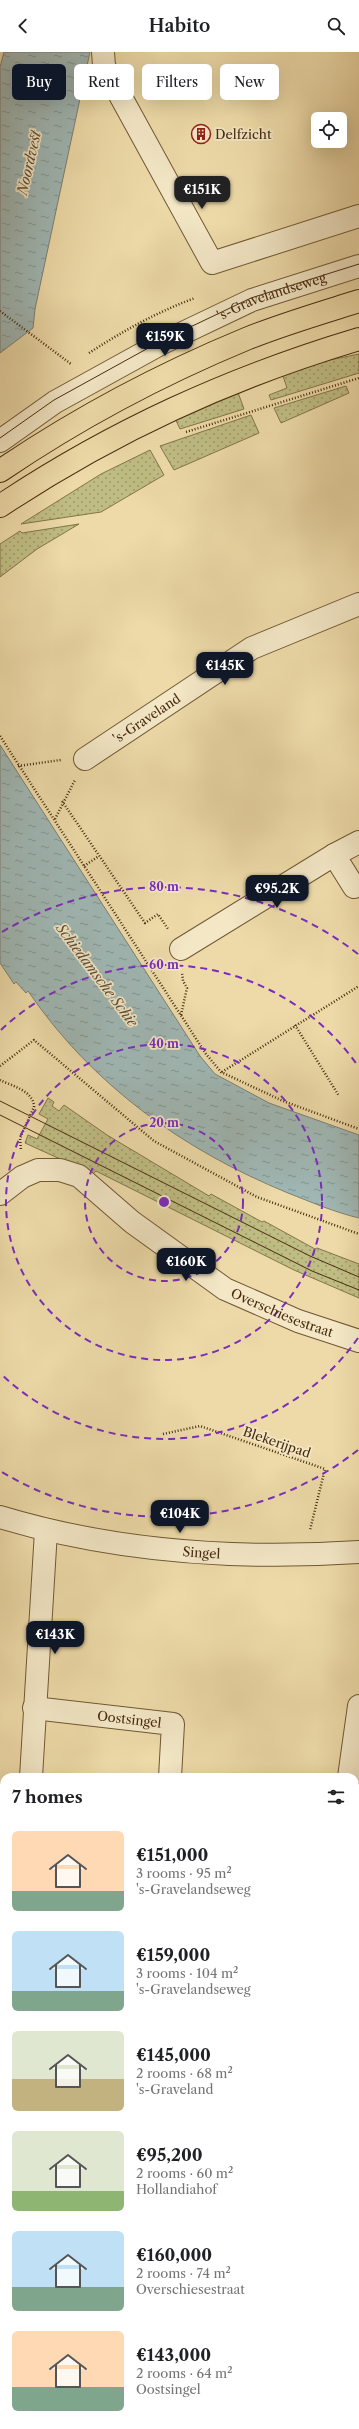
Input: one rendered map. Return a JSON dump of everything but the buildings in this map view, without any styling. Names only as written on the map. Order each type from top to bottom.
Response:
[{"type":"main road","points":[[0,471],[78,420],[154,380],[247,339],[359,301]]},
{"type":"main road","points":[[0,506],[52,472],[141,423],[211,390],[264,370],[359,339]]},
{"type":"street","points":[[103,54],[104,66],[212,263],[359,216]]},
{"type":"street","name":"'s-Gravelandseweg","points":[[0,441],[55,402],[162,343],[252,300],[359,266]]},
{"type":"street","name":"'s-Graveland","points":[[85,759],[252,648],[359,604]]},
{"type":"street","points":[[180,949],[334,855],[359,842]]},
{"type":"street","points":[[334,855],[354,887]]},
{"type":"street","name":"Overschiesestraat","points":[[28,1174],[51,1169],[79,1176],[132,1222],[225,1289],[298,1321],[359,1341]]},
{"type":"street","points":[[0,1194],[28,1174]]},
{"type":"street","name":"Singel","points":[[0,1517],[46,1531],[114,1544],[178,1551],[302,1556],[359,1552]]},
{"type":"street","points":[[31,1773],[46,1531]]},
{"type":"street","points":[[350,1773],[359,1706]]},
{"type":"street","name":"Oostsingel","points":[[34,1708],[173,1724],[170,1773]]},
{"type":"path","points":[[0,311],[71,364]]},
{"type":"path","points":[[183,433],[359,378]]},
{"type":"path","points":[[18,766],[72,758],[85,759],[54,819]]},
{"type":"path","points":[[62,801],[144,923],[158,914],[180,949],[183,981],[187,988],[181,1016]]},
{"type":"path","points":[[84,866],[99,856]]},
{"type":"path","points":[[221,1072],[359,986]]},
{"type":"path","points":[[295,1025],[339,1096]]},
{"type":"path","points":[[0,1066],[34,1040],[154,1141],[257,1197],[359,1234]]},
{"type":"path","points":[[0,1080],[26,1092],[34,1102],[34,1107],[20,1138],[20,1148],[28,1174]]},
{"type":"path","name":"Blekerijpad","points":[[163,1434],[200,1426],[325,1469],[311,1528]]},
{"type":"shaded area","points":[[359,354],[359,373],[271,400],[269,395],[287,388],[281,370]]},
{"type":"shaded area","points":[[346,386],[349,393],[281,423],[274,408]]},
{"type":"shaded area","points":[[236,387],[244,409],[180,429],[173,414]]},
{"type":"shaded area","points":[[251,415],[259,433],[174,470],[160,446]]},
{"type":"shaded area","points":[[150,450],[164,475],[101,512],[21,524],[101,474]]},
{"type":"shaded area","points":[[79,524],[37,549],[0,577],[0,544],[20,531],[22,533]]},
{"type":"shaded area","points":[[48,1098],[54,1102],[52,1106],[59,1111],[64,1105],[107,1135],[209,1196],[211,1194],[315,1249],[317,1248],[359,1264],[359,1298],[294,1270],[96,1171],[93,1174],[25,1143],[28,1135],[37,1139],[48,1119],[39,1114]]},
{"type":"water","name":"Noordvest","points":[[4,52],[90,52],[87,64],[74,64],[74,100],[80,100],[35,309],[33,328],[0,353],[0,67]]},
{"type":"water","name":"Schiedamsche Schie","points":[[0,745],[200,1056],[215,1074],[269,1103],[359,1135],[359,1218],[314,1203],[249,1176],[212,1157],[176,1135],[111,1085],[81,1056],[53,1025],[28,991],[26,993],[16,982],[14,984],[0,963]]},
{"type":"tram line","points":[[0,438],[54,400],[161,341],[251,298],[359,264]]},
{"type":"tram line","points":[[0,1101],[310,1256],[359,1277]]},
{"type":"tram line","points":[[0,1115],[312,1271],[359,1290]]},
{"type":"place","name":"Delfzicht","points":[[201,134]]}]
